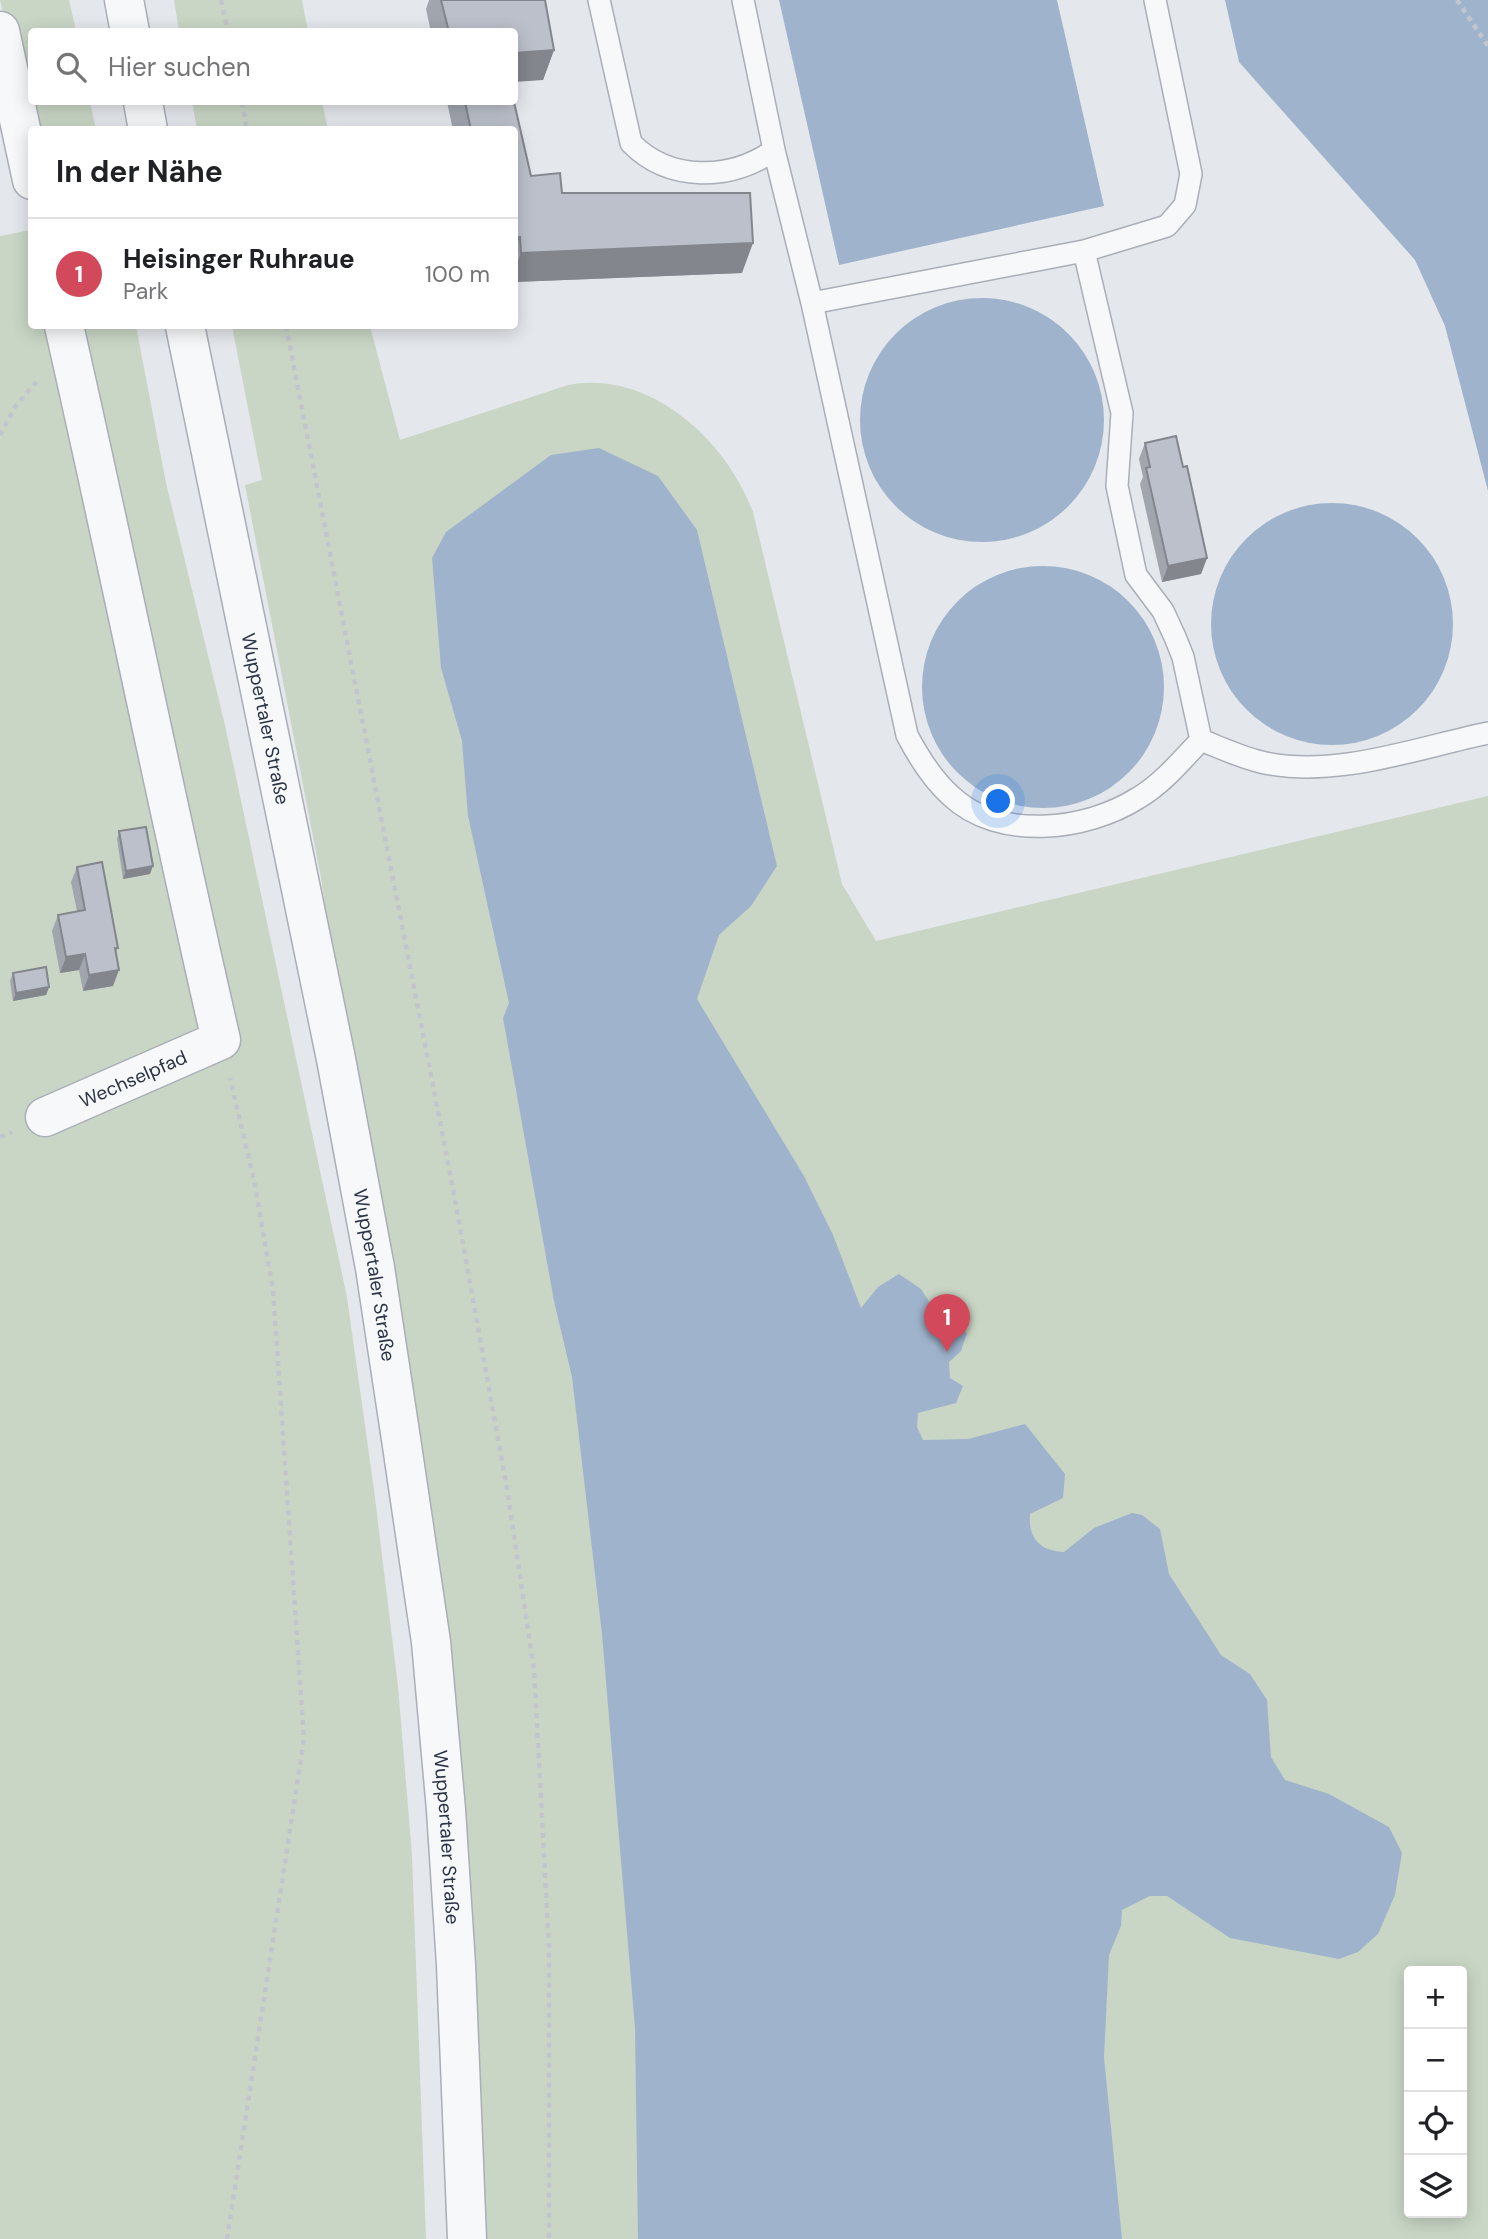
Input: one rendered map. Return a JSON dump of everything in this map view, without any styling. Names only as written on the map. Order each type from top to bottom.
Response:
[{"type":"street","points":[[124,0],[129,28]]},
{"type":"street","points":[[0,31],[28,161]]},
{"type":"street","points":[[144,105],[147,126]]},
{"type":"street","points":[[65,329],[143,682],[158,770],[221,1040]]},
{"type":"street","name":"Wuppertaler Straße","points":[[186,329],[336,1059],[375,1268],[403,1453],[430,1642],[446,1810],[456,1965],[467,2239]]},
{"type":"street","name":"Wechselpfad","points":[[45,1116],[221,1040]]},
{"type":"lane","points":[[599,0],[631,143],[644,156],[684,170],[725,173],[745,168],[774,150]]},
{"type":"lane","points":[[743,0],[774,150],[812,303],[899,709],[907,736],[934,780],[971,810],[995,819],[1018,825],[1067,825],[1089,820],[1139,798],[1201,740]]},
{"type":"lane","points":[[812,303],[1084,251],[1157,232],[1174,219],[1189,196],[1191,174],[1188,149],[1155,0]]},
{"type":"lane","points":[[1084,251],[1122,413],[1117,486],[1136,575],[1163,611],[1175,636],[1183,657],[1201,740]]},
{"type":"lane","points":[[1201,740],[1263,762],[1310,767],[1336,766],[1488,733]]},
{"type":"path","points":[[221,0],[227,28]]},
{"type":"path","points":[[1457,0],[1488,46]]},
{"type":"path","points":[[243,105],[246,126]]},
{"type":"path","points":[[287,329],[454,1194],[508,1489],[534,1670],[549,1947],[549,2239]]},
{"type":"path","points":[[0,435],[15,407],[33,383],[46,376],[74,369]]},
{"type":"path","points":[[221,1040],[254,1180],[273,1290],[304,1739],[227,2239]]},
{"type":"green space","points":[[0,0],[69,0],[75,28],[28,28],[28,105],[91,105],[95,126],[30,126]]},
{"type":"green space","points":[[174,0],[302,0],[307,28],[179,28]]},
{"type":"green space","points":[[193,105],[323,105],[327,126],[196,126]]},
{"type":"green space","points":[[28,231],[28,329],[137,329],[166,483],[224,721],[347,1297],[398,1686],[412,1855],[426,2239],[0,2239],[0,236]]},
{"type":"green space","points":[[233,329],[371,329],[400,440],[568,385],[598,383],[628,388],[656,399],[705,436],[725,460],[753,512],[842,884],[876,941],[1488,796],[1488,2239],[472,2239],[462,1963],[347,1059],[321,878],[245,485],[262,480]]},
{"type":"water","points":[[779,0],[1057,0],[1104,206],[839,265]]},
{"type":"water","points":[[1225,0],[1488,0],[1488,491],[1445,326],[1415,260],[1239,62]]},
{"type":"water","points":[[994,298],[1040,312],[1068,334],[1084,352],[1095,373],[1102,396],[1102,444],[1095,467],[1084,488],[1068,506],[1050,522],[1029,533],[994,542],[970,542],[935,533],[914,522],[880,488],[869,467],[862,444],[860,408],[869,373],[880,352],[914,318],[935,307],[958,300]]},
{"type":"water","points":[[599,448],[658,476],[697,530],[777,866],[751,906],[719,935],[697,999],[804,1176],[833,1235],[861,1308],[878,1287],[899,1274],[921,1289],[939,1317],[967,1333],[961,1351],[949,1362],[950,1378],[963,1386],[956,1403],[918,1413],[917,1427],[923,1440],[968,1439],[1025,1424],[1065,1474],[1063,1498],[1030,1514],[1031,1530],[1037,1542],[1048,1549],[1064,1552],[1094,1528],[1132,1513],[1142,1515],[1160,1529],[1169,1574],[1221,1655],[1250,1674],[1267,1700],[1271,1757],[1285,1780],[1329,1794],[1389,1827],[1402,1853],[1395,1895],[1378,1934],[1358,1952],[1339,1959],[1230,1938],[1167,1896],[1150,1896],[1122,1910],[1121,1926],[1109,1955],[1104,2057],[1122,2239],[638,2239],[635,2028],[602,1634],[572,1377],[554,1301],[503,1018],[509,1003],[468,816],[462,741],[441,668],[432,558],[446,532],[551,455]]},
{"type":"water","points":[[1332,503],[1356,506],[1378,513],[1399,524],[1417,539],[1432,557],[1443,578],[1450,600],[1453,624],[1450,648],[1443,670],[1432,691],[1417,709],[1399,724],[1378,735],[1356,742],[1332,745],[1308,742],[1286,735],[1265,724],[1247,709],[1232,691],[1221,670],[1214,648],[1211,624],[1214,600],[1221,578],[1232,557],[1247,539],[1265,524],[1286,513],[1308,506]]},
{"type":"water","points":[[1043,566],[1067,569],[1089,576],[1110,587],[1128,602],[1143,620],[1154,641],[1161,663],[1164,687],[1161,711],[1154,733],[1143,754],[1128,772],[1110,787],[1089,798],[1067,805],[1043,808],[1019,805],[997,798],[976,787],[958,772],[943,754],[932,733],[925,711],[922,687],[925,663],[932,641],[943,620],[958,602],[976,587],[997,576],[1019,569]]},
{"type":"building","points":[[441,0],[545,0],[554,50],[518,53],[518,28],[448,28]]},
{"type":"building","points":[[466,105],[515,105],[531,176],[560,173],[562,193],[750,193],[753,243],[521,253],[518,237],[518,126],[470,126]]},
{"type":"building","points":[[1176,436],[1183,467],[1187,466],[1207,558],[1168,566],[1146,468],[1150,467],[1145,443]]},
{"type":"building","points":[[146,827],[153,866],[126,871],[119,831]]},
{"type":"building","points":[[102,862],[118,948],[115,948],[119,970],[89,975],[85,954],[66,957],[58,915],[85,910],[77,867]]},
{"type":"building","points":[[46,967],[49,987],[16,993],[13,973]]},
{"type":"place","name":"Heisinger Ruhraue","points":[[947,1352]]}]
